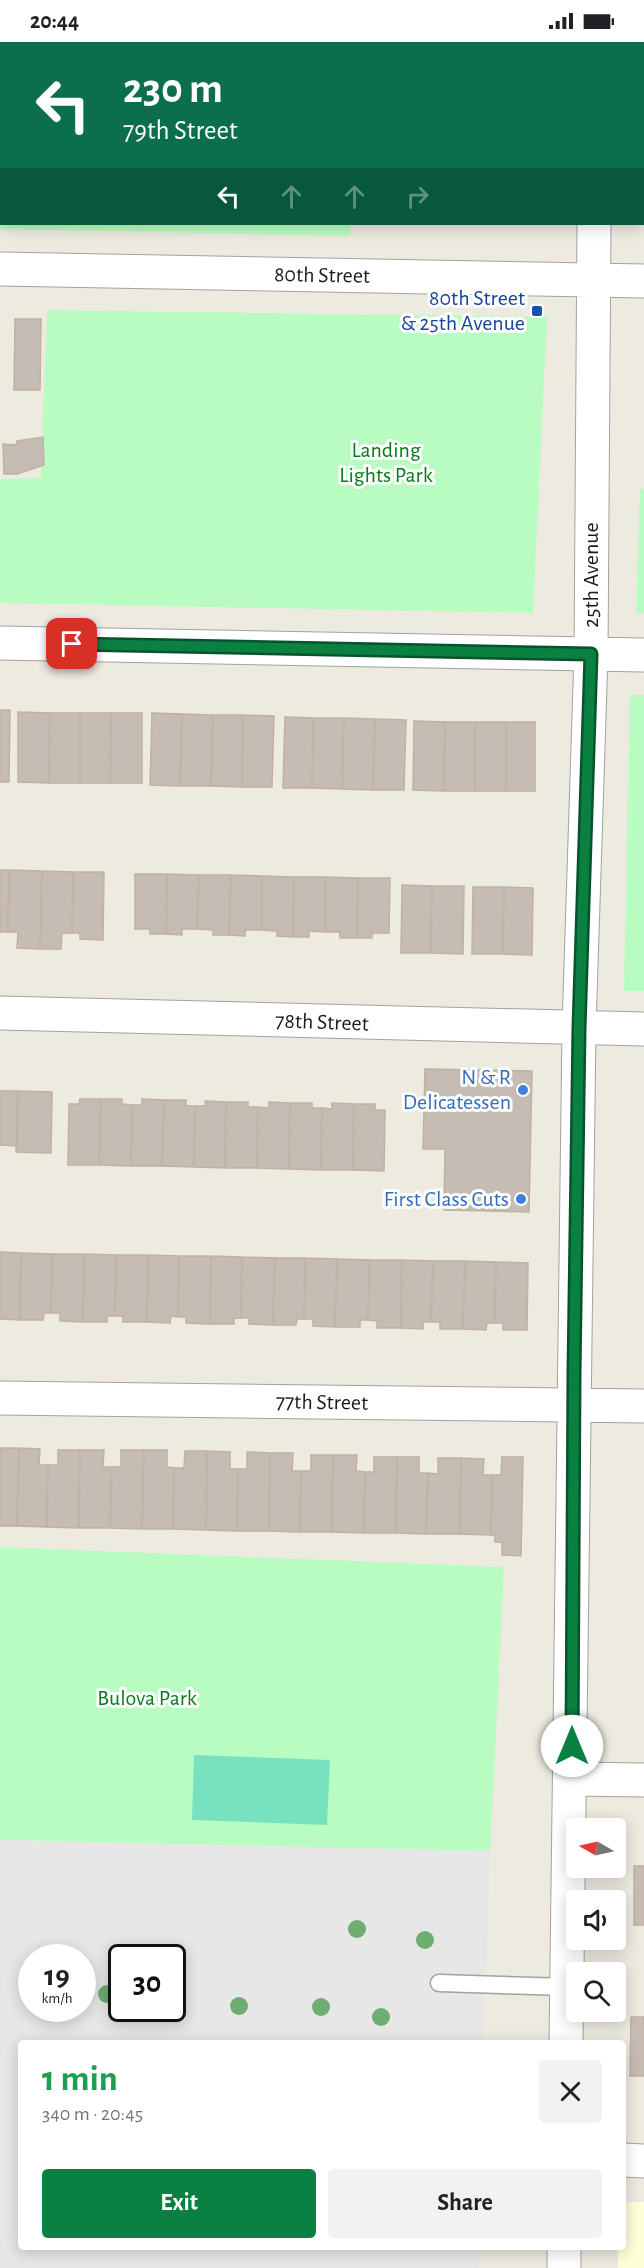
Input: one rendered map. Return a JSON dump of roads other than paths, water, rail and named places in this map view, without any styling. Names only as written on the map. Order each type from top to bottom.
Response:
[{"type":"street","name":"25th Avenue","points":[[567,1962],[579,1028],[591,654],[594,225]]},
{"type":"street","name":"80th Street","points":[[0,269],[644,281]]},
{"type":"street","points":[[0,643],[644,655]]},
{"type":"street","name":"78th Street","points":[[0,1013],[644,1029]]},
{"type":"street","name":"77th Street","points":[[0,1398],[644,1406]]},
{"type":"street","points":[[571,1779],[644,1780]]},
{"type":"street","name":"25th Avenue","points":[[566,2022],[566,2040]]},
{"type":"street","points":[[626,2160],[644,2161]]},
{"type":"street","points":[[564,2250],[564,2268]]},
{"type":"lane","points":[[439,1983],[566,1987]]},
{"type":"place","name":"80th Street & 25th Avenue","points":[[537,311]]},
{"type":"place","name":"N & R Delicatessen","points":[[523,1090]]},
{"type":"place","name":"First Class Cuts","points":[[521,1199]]},
{"type":"park label","name":"Landing Lights Park","points":[[386,462]]},
{"type":"park label","name":"Bulova Park","points":[[147,1698]]}]
